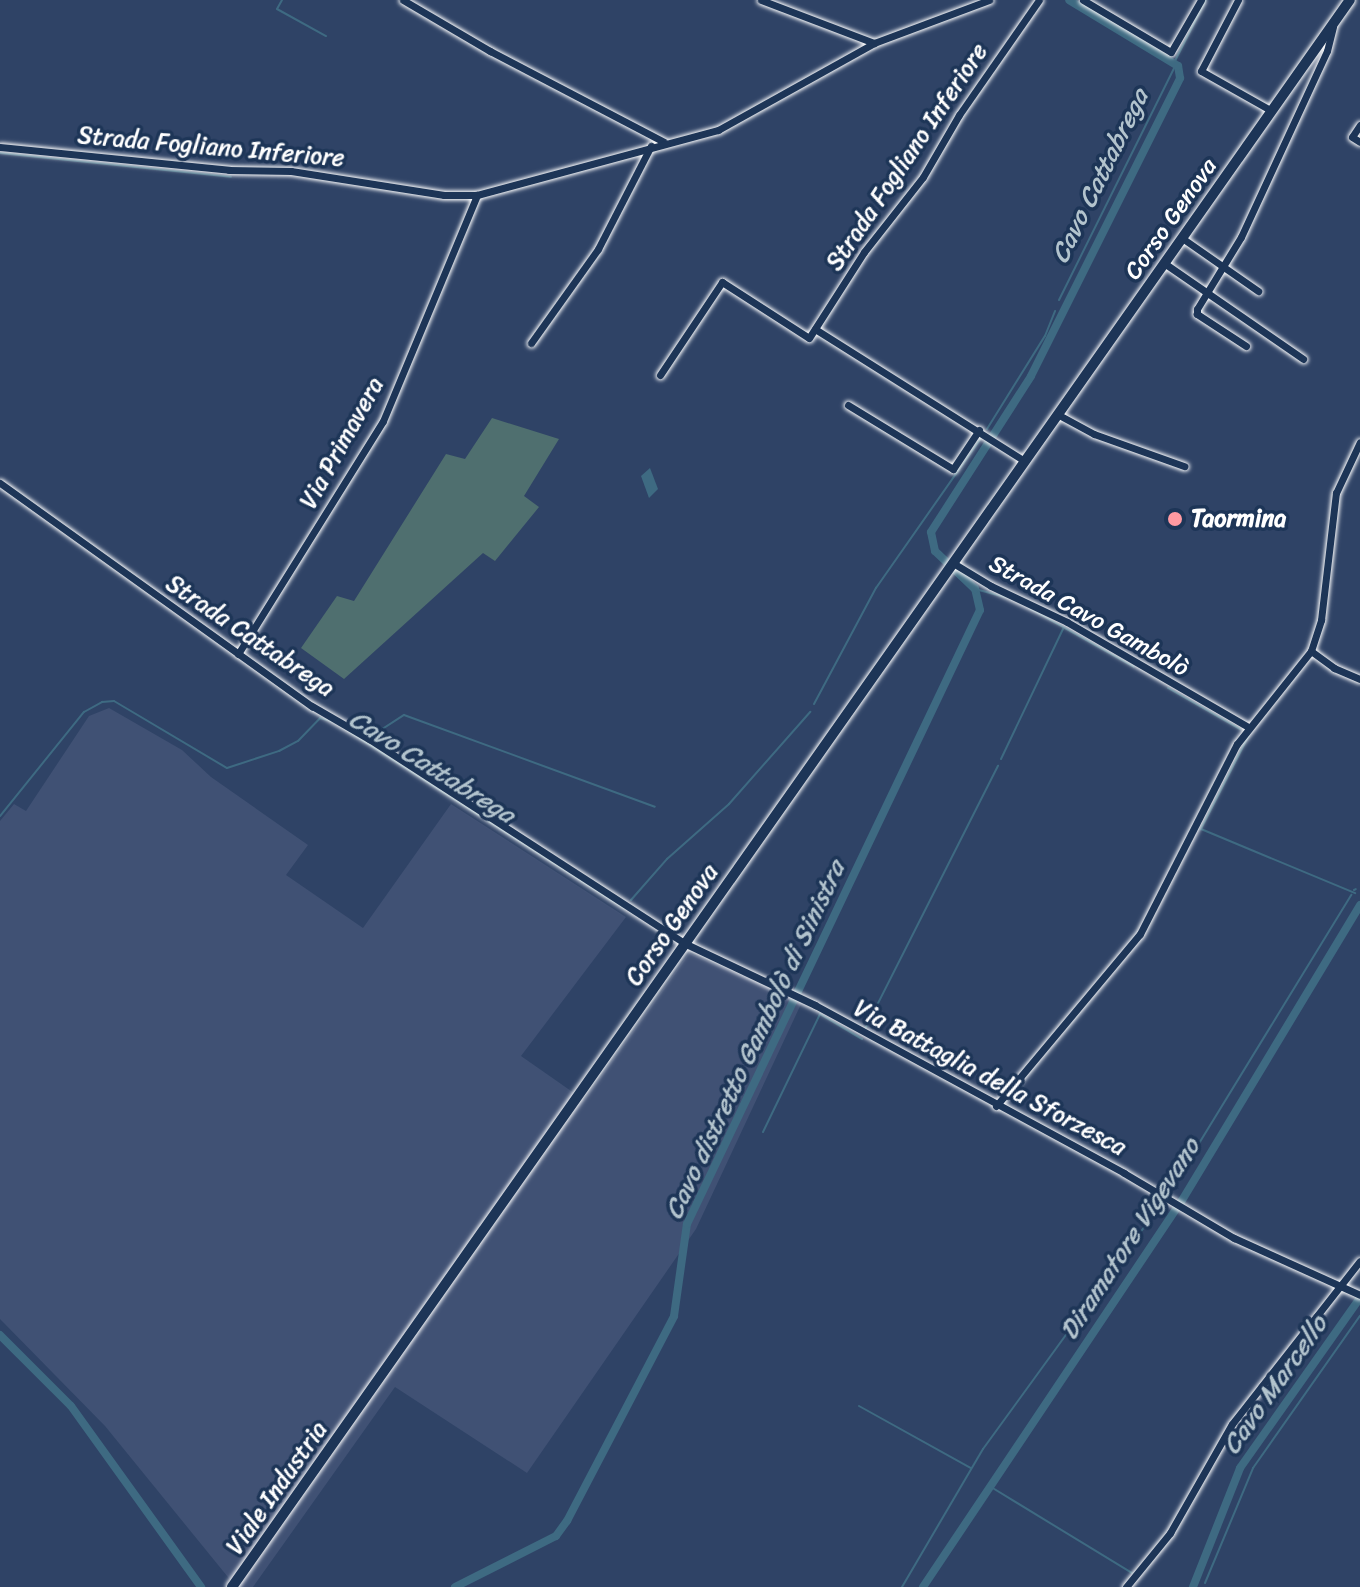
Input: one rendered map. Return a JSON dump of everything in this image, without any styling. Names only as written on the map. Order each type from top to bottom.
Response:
[{"type":"main road","name":"Corso Genova","points":[[355,1413],[1349,0]]},
{"type":"main road","name":"Viale Industria","points":[[232,1587],[355,1413]]},
{"type":"street","points":[[403,0],[504,58],[665,142]]},
{"type":"street","points":[[761,0],[874,43]]},
{"type":"street","name":"Strada Fogliano Inferiore","points":[[0,147],[229,170],[291,171],[444,195],[477,195],[718,130],[874,43],[989,0]]},
{"type":"street","name":"Strada Fogliano Inferiore","points":[[660,375],[722,282],[809,338],[864,252],[923,177],[959,115],[1039,0]]},
{"type":"street","points":[[1083,0],[1171,52],[1201,0]]},
{"type":"street","points":[[1238,0],[1201,71],[1272,111]]},
{"type":"street","points":[[1349,0],[1360,8]]},
{"type":"street","points":[[1246,346],[1197,314],[1224,268],[1327,51],[1335,19]]},
{"type":"street","points":[[1360,125],[1352,137],[1360,142]]},
{"type":"street","points":[[531,343],[598,249],[651,146]]},
{"type":"street","name":"Via Primavera","points":[[238,654],[383,421],[477,195]]},
{"type":"street","points":[[1182,238],[1258,291]]},
{"type":"street","points":[[1164,263],[1303,359]]},
{"type":"street","points":[[815,329],[1023,460]]},
{"type":"street","points":[[848,405],[953,469],[979,430]]},
{"type":"street","points":[[1057,414],[1094,434],[1184,466]]},
{"type":"street","points":[[996,1106],[1140,934],[1248,727],[1274,701],[1311,651],[1321,620],[1336,493],[1360,442]]},
{"type":"street","name":"Strada Cattabrega","points":[[0,483],[312,706],[369,739],[684,943]]},
{"type":"street","name":"Strada Cavo Gambolò","points":[[951,566],[1067,622],[1248,727]]},
{"type":"street","points":[[1311,651],[1334,668],[1360,679]]},
{"type":"street","name":"Via Battaglia della Sforzesca","points":[[684,943],[797,995],[1234,1238],[1344,1285],[1358,1294]]},
{"type":"street","points":[[1126,1587],[1170,1533],[1232,1424],[1334,1290],[1344,1285],[1360,1261]]},
{"type":"shaded area","points":[[650,468],[658,489],[649,498],[641,476]]},
{"type":"shaded area","points":[[109,708],[182,750],[211,777],[308,845],[286,875],[363,928],[451,804],[626,917],[521,1056],[584,1100],[689,953],[802,1002],[696,1229],[527,1473],[395,1387],[253,1587],[236,1587],[105,1426],[0,1319],[0,821],[14,804],[26,811],[89,716]]},
{"type":"green space","points":[[492,418],[559,439],[524,496],[539,507],[495,561],[483,553],[344,679],[301,648],[337,596],[354,601],[446,454],[465,459]]},
{"type":"waterway","points":[[282,0],[277,9],[326,36]]},
{"type":"waterway","name":"Cavo distretto Gambolò di Sinistra","points":[[455,1587],[556,1536],[567,1521],[674,1316],[687,1224],[980,610],[975,589],[935,551],[931,532],[1031,376],[1180,78],[1178,66],[1069,0]]},
{"type":"waterway","name":"Cavo Cattabrega","points":[[1175,61],[1206,0]]},
{"type":"waterway","name":"Cavo Cattabrega","points":[[1059,300],[1174,68]]},
{"type":"waterway","points":[[0,153],[231,177]]},
{"type":"waterway","name":"Cavo Cattabrega","points":[[987,429],[1045,336],[1055,311]]},
{"type":"waterway","name":"Cavo Cattabrega","points":[[814,704],[876,588],[981,438]]},
{"type":"waterway","name":"Cavo distretto Gambolò di Sinistra","points":[[975,589],[1009,598]]},
{"type":"waterway","name":"Cavo distretto Gambolò di Sinistra","points":[[1029,608],[1134,667]]},
{"type":"waterway","name":"Cavo distretto Gambolò di Sinistra","points":[[1001,759],[1063,629]]},
{"type":"waterway","name":"Cavo distretto Gambolò di Sinistra","points":[[1168,688],[1240,729]]},
{"type":"waterway","name":"Cavo Cattabrega","points":[[0,816],[84,712],[102,702],[114,701],[227,768],[279,751],[298,741],[320,718],[334,722],[624,908]]},
{"type":"waterway","name":"Cavo Cattabrega","points":[[631,900],[667,859],[729,804],[810,712]]},
{"type":"waterway","points":[[373,735],[404,715],[655,807]]},
{"type":"waterway","name":"Cavo distretto Gambolò di Sinistra","points":[[1249,735],[1201,829],[1355,893]]},
{"type":"waterway","points":[[865,1029],[998,766]]},
{"type":"waterway","name":"Cavo distretto Gambolò di Sinistra","points":[[1168,1194],[1351,895]]},
{"type":"waterway","name":"Diramatore Vigevano","points":[[923,1587],[1181,1202],[1360,905]]},
{"type":"waterway","points":[[763,1132],[820,1014],[862,1039]]},
{"type":"waterway","name":"Cavo distretto Gambolò di Sinistra","points":[[902,1587],[983,1449],[1163,1201]]},
{"type":"waterway","name":"Cavo Marcello","points":[[1193,1587],[1240,1468],[1360,1298]]},
{"type":"waterway","points":[[1205,1583],[1253,1468],[1360,1316]]},
{"type":"waterway","points":[[0,1335],[71,1406],[201,1587]]},
{"type":"waterway","points":[[859,1406],[971,1468]]},
{"type":"waterway","points":[[991,1487],[1132,1573]]},
{"type":"place","name":"Taormina","points":[[1175,519]]}]
